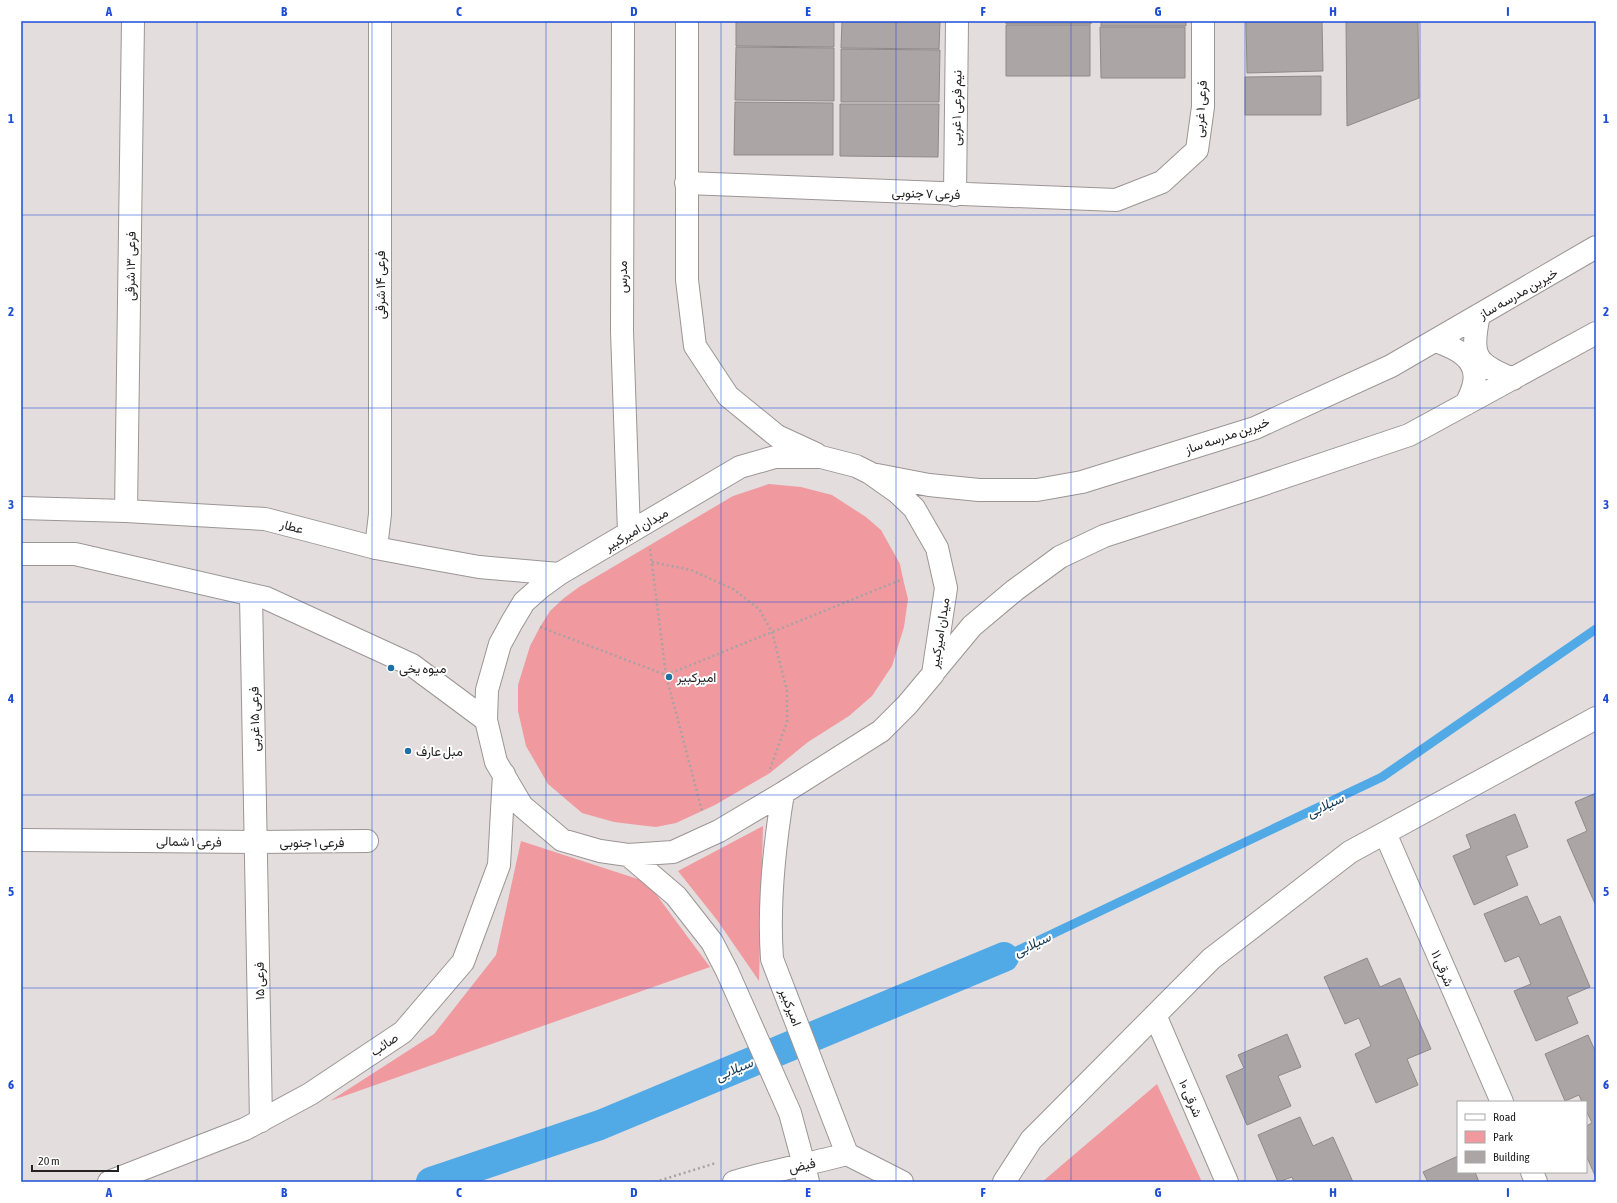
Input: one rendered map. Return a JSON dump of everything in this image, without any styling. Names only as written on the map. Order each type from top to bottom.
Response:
[{"type":"main road","name":"فرعی ۱۳ شرقی","points":[[126,511],[133,21]]},
{"type":"main road","name":"فرعی ۱۴ شرقی","points":[[376,548],[380,514],[380,21]]},
{"type":"main road","name":"مدرس","points":[[623,21],[622,331],[629,532]]},
{"type":"main road","points":[[687,21],[687,280],[695,346],[728,396],[777,436],[821,456]]},
{"type":"main road","name":"نیم فرعی ۱ غربی","points":[[955,194],[957,21]]},
{"type":"main road","name":"فرعی ۱ غربی","points":[[1162,182],[1197,150],[1203,107],[1203,21]]},
{"type":"main road","name":"فرعی ۷ جنوبی","points":[[686,183],[1116,200],[1162,182]]},
{"type":"main road","name":"خیرین مدرسه ساز","points":[[870,473],[928,485],[979,490],[1037,490],[1082,482],[1255,428],[1391,366],[1596,247]]},
{"type":"main road","points":[[1479,316],[1474,336],[1474,347],[1478,358],[1494,371],[1513,379]]},
{"type":"main road","points":[[933,674],[972,626],[1015,590],[1060,557],[1104,536],[1409,435],[1596,333]]},
{"type":"main road","points":[[1436,341],[1455,348],[1463,353],[1471,362],[1475,373],[1474,384],[1466,404]]},
{"type":"main road","name":"میدان امیرکبیر","points":[[821,456],[856,466],[870,473],[897,492],[914,508],[937,548],[946,588],[933,674],[907,705],[881,731],[783,793],[719,831],[673,852],[628,855],[600,851],[562,840],[522,806],[496,762],[486,720],[487,690],[500,644],[524,602],[559,574],[740,467],[775,457],[821,456]]},
{"type":"main road","name":"عطار","points":[[21,508],[126,511],[265,519],[376,548],[479,567],[559,574]]},
{"type":"main road","points":[[21,554],[75,554],[266,598],[412,665],[486,720]]},
{"type":"main road","name":"فرعی ۱۵ غربی","points":[[251,595],[256,842]]},
{"type":"main road","points":[[1004,1182],[1030,1140],[1211,959],[1350,852],[1596,718]]},
{"type":"main road","name":"صائب","points":[[109,1182],[245,1129],[310,1094],[403,1032],[463,962],[499,865],[504,774]]},
{"type":"main road","name":"امیرکبیر","points":[[783,793],[774,849],[770,926],[772,959],[847,1154]]},
{"type":"main road","name":"۱۱ شرقی","points":[[1385,833],[1502,1101]]},
{"type":"main road","name":"فرعی ۱ شمالی","points":[[21,840],[256,842]]},
{"type":"main road","name":"فرعی ۱ جنوبی","points":[[256,842],[367,842]]},
{"type":"main road","name":"فرعی ۱۵","points":[[256,842],[262,1120]]},
{"type":"main road","points":[[628,855],[676,896],[712,942],[727,971],[780,1088],[790,1113],[806,1174]]},
{"type":"main road","name":"۱۰ شرقی","points":[[1155,1015],[1227,1182]]},
{"type":"main road","points":[[847,1154],[902,1182]]},
{"type":"main road","name":"فیض","points":[[734,1182],[766,1172],[806,1174],[847,1154]]},
{"type":"path","points":[[650,545],[666,675],[702,811]]},
{"type":"path","points":[[652,562],[691,570],[733,589],[759,609],[772,632],[787,691],[787,722],[769,772]]},
{"type":"path","points":[[540,627],[666,675],[904,579]]},
{"type":"green space","points":[[769,484],[801,487],[832,495],[866,517],[881,530],[900,564],[908,599],[904,627],[892,666],[872,696],[849,716],[808,742],[770,773],[715,805],[676,823],[656,827],[614,822],[582,813],[548,784],[526,746],[518,711],[518,685],[530,646],[540,627],[550,611],[579,587],[733,496]]},
{"type":"green space","points":[[763,826],[759,981],[717,920],[678,871]]},
{"type":"green space","points":[[521,841],[647,882],[710,967],[330,1101],[434,1034],[496,955]]},
{"type":"green space","points":[[1157,1084],[1202,1182],[1042,1182]]},
{"type":"building","points":[[736,21],[834,21],[834,47],[736,46]]},
{"type":"building","points":[[842,21],[940,21],[939,49],[841,48]]},
{"type":"building","points":[[1006,21],[1091,21],[1091,24],[1006,24]]},
{"type":"building","points":[[1101,21],[1186,21],[1186,26],[1101,26]]},
{"type":"building","points":[[1246,21],[1322,21],[1323,71],[1247,73]]},
{"type":"building","points":[[1346,21],[1418,21],[1419,98],[1347,126]]},
{"type":"building","points":[[1006,25],[1090,25],[1090,76],[1006,76]]},
{"type":"building","points":[[1100,27],[1185,27],[1185,78],[1101,78]]},
{"type":"building","points":[[736,47],[834,48],[834,101],[735,100]]},
{"type":"building","points":[[841,49],[940,50],[939,102],[841,102]]},
{"type":"building","points":[[1321,76],[1321,115],[1245,115],[1245,77]]},
{"type":"building","points":[[735,102],[833,103],[833,155],[734,155]]},
{"type":"building","points":[[840,104],[939,104],[938,157],[840,156]]},
{"type":"building","points":[[1596,793],[1596,906],[1567,840],[1587,831],[1575,802]]},
{"type":"building","points":[[1515,814],[1528,847],[1506,856],[1518,885],[1474,905],[1453,856],[1471,848],[1466,835]]},
{"type":"building","points":[[1527,896],[1540,925],[1560,916],[1590,987],[1567,997],[1578,1023],[1536,1041],[1514,991],[1531,984],[1519,956],[1505,962],[1484,914]]},
{"type":"building","points":[[1367,958],[1380,987],[1400,978],[1431,1049],[1407,1059],[1418,1085],[1376,1103],[1355,1054],[1371,1046],[1359,1018],[1345,1024],[1324,977]]},
{"type":"building","points":[[1287,1034],[1301,1067],[1278,1076],[1291,1106],[1247,1125],[1226,1076],[1244,1068],[1238,1055]]},
{"type":"building","points":[[1588,1035],[1596,1053],[1596,1178],[1587,1157],[1587,1126],[1592,1123],[1587,1112],[1587,1101],[1582,1101],[1579,1095],[1565,1101],[1545,1054]]},
{"type":"building","points":[[1300,1117],[1313,1146],[1333,1137],[1353,1182],[1294,1182],[1292,1177],[1278,1182],[1258,1135]]},
{"type":"building","points":[[1457,1156],[1457,1173],[1475,1173],[1479,1182],[1428,1182],[1423,1172]]},
{"type":"waterway","name":"سیلابی","points":[[1004,957],[1382,777],[1596,629]]},
{"type":"waterway","name":"سیلابی","points":[[431,1182],[600,1125],[1004,957]]},
{"type":"place","name":"میوه یخی","points":[[391,668]]},
{"type":"place","name":"امیرکبیر","points":[[669,677]]},
{"type":"place","name":"مبل عارف","points":[[408,751]]}]
